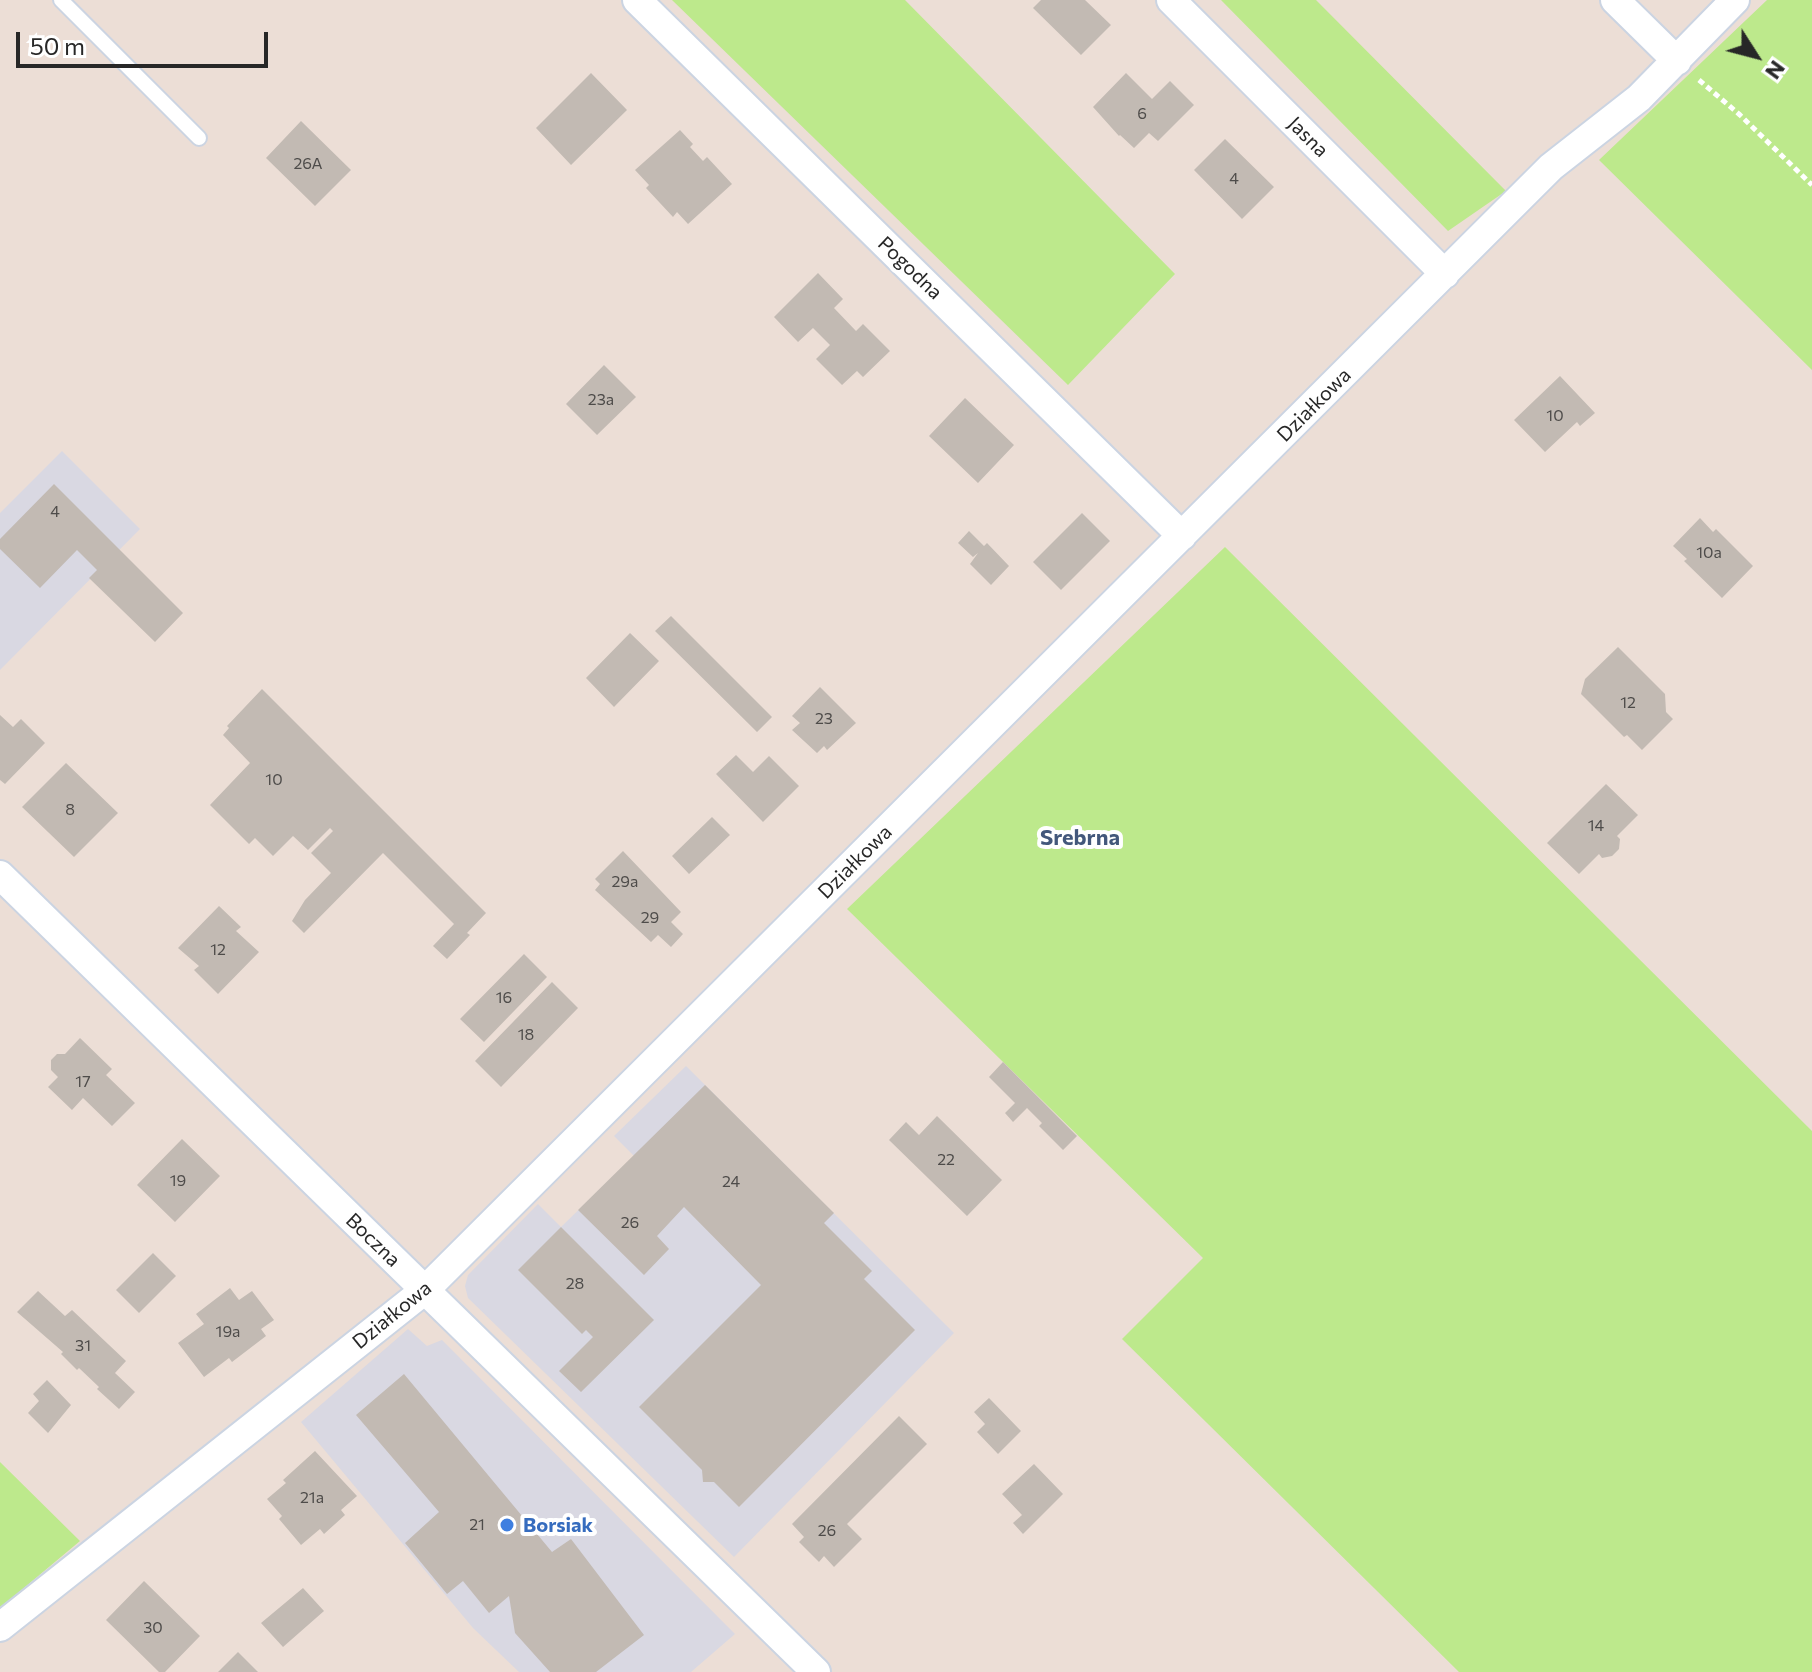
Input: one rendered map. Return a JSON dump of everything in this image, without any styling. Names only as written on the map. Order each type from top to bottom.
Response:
[{"type":"street","name":"Pogodna","points":[[637,0],[1182,536]]},
{"type":"street","name":"Jasna","points":[[1171,0],[1445,274]]},
{"type":"street","points":[[1615,0],[1677,61]]},
{"type":"street","name":"Działkowa","points":[[0,1627],[425,1290],[1551,167],[1639,98],[1735,0]]},
{"type":"street","name":"Boczna","points":[[0,875],[816,1672]]},
{"type":"lane","points":[[61,0],[199,138]]},
{"type":"path","points":[[1677,61],[1740,115],[1812,185]]},
{"type":"shaded area","points":[[62,451],[140,529],[0,670],[0,513]]},
{"type":"shaded area","points":[[686,1066],[954,1333],[734,1557],[468,1298],[465,1286],[468,1275],[538,1204],[561,1227],[634,1156],[614,1136]]},
{"type":"shaded area","name":"Borsiak","points":[[408,1329],[427,1346],[442,1340],[735,1634],[691,1672],[519,1672],[473,1628],[301,1422]]},
{"type":"green space","points":[[672,0],[905,0],[1175,274],[1068,385]]},
{"type":"green space","points":[[1221,0],[1316,0],[1506,191],[1448,231]]},
{"type":"green space","points":[[1767,0],[1812,0],[1812,370],[1599,160]]},
{"type":"green space","points":[[1225,547],[1812,1131],[1812,1672],[1459,1672],[1122,1339],[1203,1258],[847,909]]},
{"type":"green space","points":[[0,1462],[80,1541],[0,1608]]},
{"type":"building","points":[[1041,0],[1085,0],[1111,25],[1081,55],[1033,8]]},
{"type":"building","points":[[591,73],[627,110],[571,165],[536,128]]},
{"type":"building","points":[[1126,73],[1152,99],[1170,81],[1194,105],[1158,141],[1149,133],[1134,148],[1093,107]]},
{"type":"building","points":[[301,121],[351,170],[315,206],[266,158]]},
{"type":"building","points":[[680,130],[703,161],[707,157],[732,184],[688,224],[677,212],[673,217],[646,188],[649,185],[635,170]]},
{"type":"building","points":[[1225,139],[1274,187],[1242,219],[1194,170]]},
{"type":"building","points":[[818,273],[843,299],[834,308],[856,331],[863,324],[890,351],[863,377],[857,371],[842,385],[816,359],[830,345],[813,328],[798,342],[774,317]]},
{"type":"building","points":[[604,365],[636,397],[597,435],[566,404]]},
{"type":"building","points":[[1560,376],[1595,413],[1580,426],[1577,422],[1545,452],[1514,420]]},
{"type":"building","points":[[965,398],[1014,445],[978,483],[929,436]]},
{"type":"building","points":[[54,484],[183,613],[155,642],[89,578],[97,570],[77,550],[40,588],[0,549],[0,539]]},
{"type":"building","points":[[1082,513],[1110,541],[1061,590],[1033,562]]},
{"type":"building","points":[[1700,518],[1713,532],[1716,529],[1753,566],[1722,598],[1673,546]]},
{"type":"building","points":[[969,531],[984,546],[987,543],[1009,566],[991,585],[970,564],[978,553],[973,557],[958,543]]},
{"type":"building","points":[[671,616],[772,717],[757,732],[655,631]]},
{"type":"building","points":[[630,633],[659,661],[614,707],[586,678]]},
{"type":"building","points":[[1618,647],[1665,694],[1666,712],[1673,719],[1642,750],[1627,735],[1624,737],[1581,694],[1585,679]]},
{"type":"building","points":[[820,687],[856,723],[827,750],[824,746],[817,753],[792,730],[800,723],[792,716]]},
{"type":"building","points":[[262,689],[486,913],[447,959],[433,946],[454,924],[383,853],[304,933],[292,921],[305,900],[331,873],[311,853],[333,831],[330,828],[308,850],[293,836],[273,856],[255,838],[249,844],[210,805],[250,763],[223,735],[229,728],[227,726]]},
{"type":"building","points":[[0,715],[13,727],[21,719],[45,743],[5,784],[0,780]]},
{"type":"building","points":[[736,755],[753,772],[769,756],[799,786],[763,822],[716,774]]},
{"type":"building","points":[[66,763],[118,813],[74,857],[22,807]]},
{"type":"building","points":[[1606,784],[1638,815],[1617,836],[1620,839],[1619,849],[1612,856],[1602,858],[1599,854],[1579,874],[1547,843]]},
{"type":"building","points":[[712,817],[730,835],[689,874],[672,856]]},
{"type":"building","points":[[623,851],[681,912],[671,922],[683,934],[671,947],[658,935],[651,942],[595,890],[600,884],[595,879]]},
{"type":"building","points":[[219,906],[241,927],[236,931],[259,952],[218,994],[194,970],[199,966],[178,948]]},
{"type":"building","points":[[524,954],[547,977],[484,1042],[460,1019]]},
{"type":"building","points":[[552,982],[578,1008],[501,1087],[475,1061]]},
{"type":"building","points":[[80,1038],[112,1069],[106,1075],[135,1103],[112,1126],[83,1098],[72,1110],[48,1087],[58,1077],[51,1070],[51,1060],[57,1054],[65,1054]]},
{"type":"building","points":[[1003,1062],[1077,1136],[1063,1150],[1039,1126],[1042,1123],[1027,1108],[1013,1122],[1005,1113],[1015,1103],[989,1077]]},
{"type":"building","points":[[705,1085],[834,1213],[824,1223],[872,1271],[864,1279],[915,1330],[739,1507],[714,1482],[703,1482],[702,1470],[639,1407],[761,1285],[684,1207],[657,1236],[669,1249],[644,1275],[578,1210]]},
{"type":"building","points":[[937,1116],[1002,1180],[967,1216],[889,1140],[906,1122],[919,1135]]},
{"type":"building","points":[[182,1139],[220,1176],[175,1222],[137,1185]]},
{"type":"building","points":[[561,1227],[654,1320],[581,1392],[559,1371],[593,1337],[586,1330],[582,1334],[518,1270]]},
{"type":"building","points":[[153,1253],[176,1276],[139,1313],[116,1290]]},
{"type":"building","points":[[230,1288],[239,1300],[252,1291],[274,1320],[261,1329],[266,1336],[232,1362],[229,1358],[204,1377],[178,1343],[204,1324],[196,1314]]},
{"type":"building","points":[[38,1291],[65,1316],[72,1310],[126,1361],[115,1373],[135,1392],[119,1409],[61,1354],[63,1352],[17,1312]]},
{"type":"building","points":[[404,1374],[552,1552],[571,1539],[644,1635],[596,1672],[550,1672],[515,1633],[509,1596],[489,1613],[463,1581],[447,1594],[405,1543],[439,1512],[356,1415]]},
{"type":"building","points":[[47,1380],[71,1405],[48,1433],[28,1413],[39,1401],[33,1394]]},
{"type":"building","points":[[989,1398],[1021,1431],[998,1454],[977,1432],[985,1424],[974,1412]]},
{"type":"building","points":[[899,1416],[927,1444],[847,1524],[862,1539],[834,1567],[824,1556],[819,1562],[799,1542],[804,1537],[792,1524]]},
{"type":"building","points":[[315,1451],[357,1496],[341,1510],[345,1515],[324,1534],[320,1529],[301,1545],[267,1499]]},
{"type":"building","points":[[1034,1464],[1063,1494],[1023,1534],[1013,1523],[1022,1515],[1002,1494]]},
{"type":"building","points":[[144,1581],[200,1636],[165,1672],[159,1672],[106,1620]]},
{"type":"building","points":[[303,1588],[324,1611],[283,1647],[261,1623]]},
{"type":"building","points":[[238,1652],[258,1672],[218,1672]]},
{"type":"place","name":"Borsiak","points":[[507,1525]]},
{"type":"district","name":"Srebrna","points":[[1080,838]]}]
